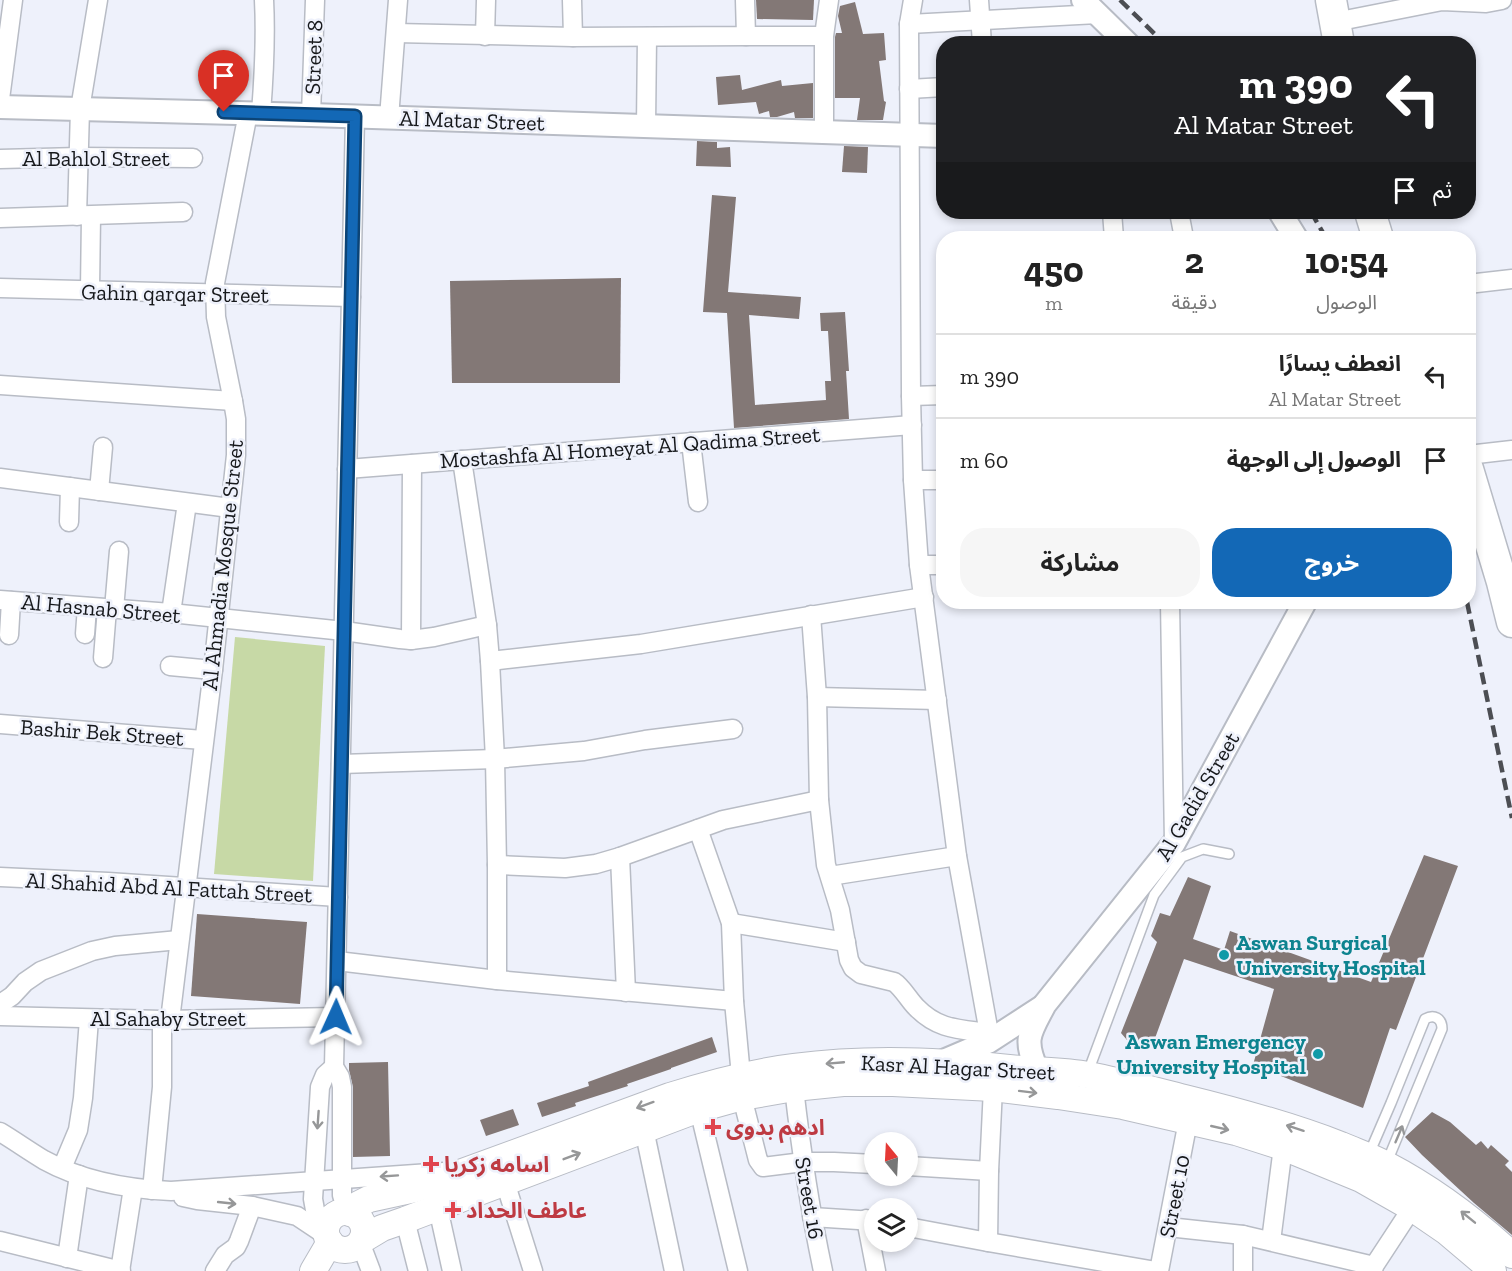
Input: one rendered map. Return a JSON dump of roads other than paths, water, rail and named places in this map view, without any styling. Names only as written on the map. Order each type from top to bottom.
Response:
[{"type":"highway","points":[[1476,492],[1507,581],[1512,622]]},
{"type":"main road","name":"Kasr Al Hagar Street","points":[[344,1233],[382,1228],[438,1208],[699,1109],[741,1087],[793,1067],[845,1062],[941,1062],[1087,1074],[1251,1114],[1310,1133],[1373,1172],[1412,1208],[1446,1232],[1493,1271]]},
{"type":"main road","name":"Kasr Al Hagar Street","points":[[344,1233],[358,1204],[369,1199],[415,1189],[670,1096],[741,1087],[794,1088],[843,1083],[893,1083],[993,1088],[1058,1096],[1123,1106],[1236,1132],[1424,1186],[1460,1210],[1512,1255]]},
{"type":"main road","points":[[313,1271],[344,1233]]},
{"type":"main road","points":[[336,1271],[348,1254],[344,1233]]},
{"type":"street","points":[[0,99],[13,0]]},
{"type":"street","points":[[90,290],[79,157],[80,109],[98,0]]},
{"type":"street","name":"Al Ahmadia Mosque Street","points":[[152,1190],[166,1020],[186,888],[213,670],[236,455],[236,419],[217,329],[214,294],[265,57],[264,0]]},
{"type":"street","name":"Street 8","points":[[311,115],[315,0]]},
{"type":"street","points":[[389,118],[398,0]]},
{"type":"street","points":[[485,36],[486,0]]},
{"type":"street","points":[[572,0],[573,37]]},
{"type":"street","points":[[745,0],[746,36]]},
{"type":"street","points":[[824,133],[824,36],[829,0]]},
{"type":"street","points":[[811,615],[817,697],[819,800],[824,855],[840,910],[849,960],[853,968],[861,974],[894,982],[914,1005],[938,1024],[954,1029],[994,1034],[957,856],[920,565],[911,396],[909,24],[913,0]]},
{"type":"street","points":[[979,0],[982,36]]},
{"type":"street","points":[[1335,22],[1442,1],[1477,3],[1502,0]]},
{"type":"street","points":[[909,24],[981,21],[1090,7],[1120,36]]},
{"type":"street","points":[[396,33],[573,37],[824,36]]},
{"type":"street","points":[[646,126],[647,37]]},
{"type":"street","points":[[909,89],[936,87]]},
{"type":"street","name":"Al Matar Street","points":[[0,107],[355,116],[936,136]]},
{"type":"street","points":[[344,1233],[342,1087],[340,1077],[334,1067],[355,116]]},
{"type":"street","name":"Al Bahlol Street","points":[[0,159],[193,158]]},
{"type":"street","points":[[0,218],[183,212]]},
{"type":"street","points":[[1476,283],[1512,279]]},
{"type":"street","name":"Gahin qarqar Street","points":[[0,288],[351,297]]},
{"type":"street","points":[[0,385],[233,401]]},
{"type":"street","points":[[911,396],[936,395]]},
{"type":"street","name":"Mostashfa Al Homeyat Al Qadima Street","points":[[347,469],[912,425]]},
{"type":"street","points":[[691,442],[698,502]]},
{"type":"street","points":[[99,491],[103,447]]},
{"type":"street","points":[[1476,454],[1512,450]]},
{"type":"street","points":[[462,460],[487,625],[490,661],[495,759],[497,980]]},
{"type":"street","points":[[411,464],[411,639]]},
{"type":"street","points":[[0,478],[230,508]]},
{"type":"street","points":[[914,480],[936,480]]},
{"type":"street","points":[[69,522],[70,487]]},
{"type":"street","points":[[171,613],[187,503]]},
{"type":"street","points":[[103,658],[119,551]]},
{"type":"street","points":[[920,565],[936,565]]},
{"type":"street","points":[[490,661],[641,644],[924,597]]},
{"type":"street","points":[[6,601],[9,635]]},
{"type":"street","name":"Al Hasnab Street","points":[[6,601],[171,613],[400,639],[434,637],[487,625]]},
{"type":"street","points":[[84,634],[87,607]]},
{"type":"street","points":[[1170,609],[1174,843]]},
{"type":"street","name":"Al Gadid Street","points":[[1037,1070],[1029,1051],[1029,1038],[1046,1004],[1174,843],[1301,609]]},
{"type":"street","points":[[170,666],[213,670]]},
{"type":"street","points":[[817,697],[937,700]]},
{"type":"street","name":"Bashir Bek Street","points":[[0,724],[203,740]]},
{"type":"street","points":[[341,764],[495,759],[584,751],[645,740],[733,729]]},
{"type":"street","points":[[497,865],[565,868],[596,864],[620,858],[723,820],[819,800]]},
{"type":"street","points":[[698,829],[731,923],[741,1087],[758,1160],[763,1167],[803,1162],[864,1164]]},
{"type":"street","points":[[830,876],[957,856]]},
{"type":"street","points":[[620,858],[626,992]]},
{"type":"street","name":"Al Shahid Abd Al Fattah Street","points":[[0,877],[338,897]]},
{"type":"street","points":[[731,923],[846,942]]},
{"type":"street","points":[[0,1004],[41,971],[92,951],[115,946],[179,940]]},
{"type":"street","points":[[337,961],[497,980],[734,1000]]},
{"type":"street","name":"Al Gadid Street","points":[[941,1062],[975,1048],[994,1034],[1046,1004]]},
{"type":"street","name":"Al Sahaby Street","points":[[0,1016],[166,1020],[336,1017]]},
{"type":"street","points":[[62,1168],[78,1130],[83,1098],[89,1019]]},
{"type":"street","points":[[334,1067],[325,1075],[320,1087],[313,1199],[318,1216],[344,1233],[371,1271]]},
{"type":"street","name":"Street 16","points":[[794,1088],[803,1162],[823,1271]]},
{"type":"street","points":[[988,1242],[993,1088]]},
{"type":"street","points":[[699,1109],[738,1271]]},
{"type":"street","name":"Street 10","points":[[1158,1271],[1188,1121]]},
{"type":"street","points":[[644,1129],[674,1271]]},
{"type":"street","points":[[0,1132],[45,1160],[79,1175],[152,1190],[171,1191],[468,1170]]},
{"type":"street","points":[[1271,1241],[1283,1147]]},
{"type":"street","points":[[918,1167],[989,1171]]},
{"type":"street","points":[[67,1258],[79,1175]]},
{"type":"street","points":[[505,1182],[533,1271]]},
{"type":"street","points":[[0,1241],[121,1271],[134,1188]]},
{"type":"street","points":[[171,1191],[197,1200],[252,1206],[297,1216],[344,1233]]},
{"type":"street","points":[[215,1271],[225,1255],[236,1247],[252,1206]]},
{"type":"street","points":[[438,1208],[452,1271]]},
{"type":"street","points":[[1168,1227],[1243,1235],[1374,1269],[1412,1208]]},
{"type":"street","points":[[812,1217],[864,1220]]},
{"type":"street","points":[[405,1220],[418,1271]]},
{"type":"street","points":[[918,1229],[1158,1271]]},
{"type":"street","points":[[1243,1235],[1243,1271]]},
{"type":"street","points":[[874,1252],[876,1271]]},
{"type":"lane","points":[[1087,1074],[1154,895],[1182,857],[1203,849],[1229,854]]},
{"type":"lane","points":[[1434,1017],[1439,1019],[1442,1029],[1373,1172],[1391,1103],[1425,1019],[1434,1017]]},
{"type":"railway","points":[[1120,0],[1157,36]]},
{"type":"railway","points":[[1315,219],[1322,231]]},
{"type":"railway","points":[[1468,609],[1512,818]]},
{"type":"place","name":"Aswan Surgical University Hospital","points":[[1224,955]]},
{"type":"place","name":"Aswan Emergency University Hospital","points":[[1318,1054]]},
{"type":"place","name":"ادهم بدوى","points":[[713,1127]]},
{"type":"place","name":"اسامه زكريا","points":[[431,1164]]},
{"type":"place","name":"عاطف الحداد","points":[[453,1210]]}]
